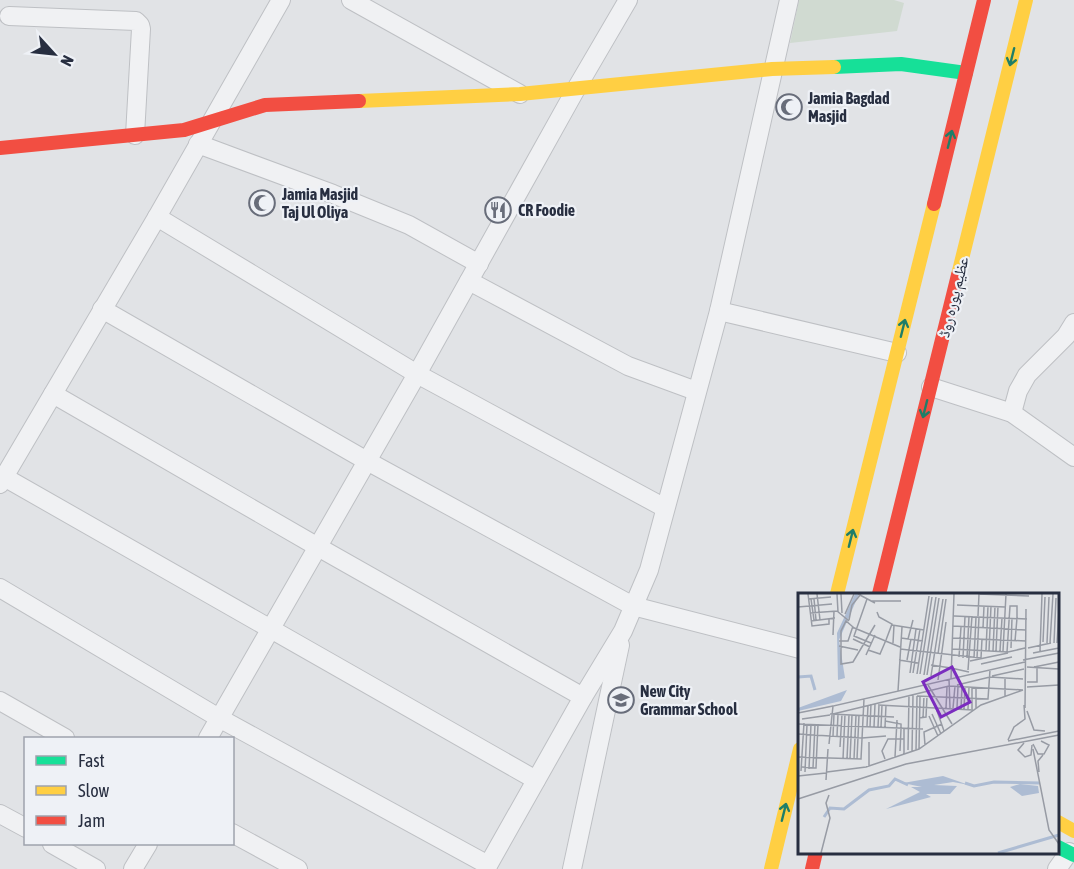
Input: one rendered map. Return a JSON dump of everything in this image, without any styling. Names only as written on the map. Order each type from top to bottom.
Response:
[{"type":"main road","points":[[837,593],[984,0]]},
{"type":"main road","name":"عظیم پورہ روڈ","points":[[879,593],[1026,0]]},
{"type":"main road","points":[[0,148],[184,130],[245,109],[265,105],[520,94],[772,69],[901,64],[966,73]]},
{"type":"main road","points":[[771,869],[798,757]]},
{"type":"main road","points":[[1059,823],[1074,831]]},
{"type":"main road","points":[[812,869],[816,854]]},
{"type":"street","points":[[281,0],[157,217],[2,480],[271,629],[536,780]]},
{"type":"street","points":[[351,0],[520,94]]},
{"type":"street","points":[[0,588],[219,718],[487,867],[623,631],[648,570],[719,311],[788,0]]},
{"type":"street","points":[[209,737],[417,374],[623,2]]},
{"type":"street","points":[[9,16],[136,21],[141,29],[135,135]]},
{"type":"street","points":[[198,144],[409,225],[479,264]]},
{"type":"street","points":[[157,217],[417,374],[664,508]]},
{"type":"street","points":[[470,280],[628,366],[696,391]]},
{"type":"street","points":[[102,309],[367,461],[633,606],[798,648]]},
{"type":"street","points":[[719,311],[897,353]]},
{"type":"street","points":[[1012,413],[1018,391],[1027,375],[1071,333]]},
{"type":"street","points":[[931,387],[1012,413],[1074,457]]},
{"type":"street","points":[[53,394],[583,697]]},
{"type":"street","points":[[572,869],[623,631]]},
{"type":"street","points":[[0,701],[63,737]]},
{"type":"street","points":[[0,814],[24,827]]},
{"type":"street","points":[[234,834],[298,869]]},
{"type":"street","points":[[55,845],[96,869]]},
{"type":"street","points":[[133,869],[147,845]]},
{"type":"street","points":[[1057,869],[1067,851]]},
{"type":"shaded area","points":[[799,0],[894,0],[904,3],[897,31],[790,43]]},
{"type":"traffic: fast","points":[[834,67],[901,64],[966,73]]},
{"type":"traffic: fast","points":[[1059,848],[1074,855]]},
{"type":"traffic: slow","points":[[958,275],[1026,0]]},
{"type":"traffic: slow","points":[[359,101],[520,94],[772,69],[834,67]]},
{"type":"traffic: slow","points":[[837,593],[934,204]]},
{"type":"traffic: slow","points":[[771,869],[798,757]]},
{"type":"traffic: slow","points":[[1059,823],[1074,831]]},
{"type":"traffic: jam","points":[[934,204],[984,0]]},
{"type":"traffic: jam","points":[[0,148],[184,130],[265,105],[359,101]]},
{"type":"traffic: jam","points":[[879,593],[958,275]]},
{"type":"traffic: jam","points":[[812,869],[816,854]]},
{"type":"place","name":"Jamia Bagdad Masjid","points":[[789,107]]},
{"type":"place","name":"Jamia Masjid Taj Ul Oliya","points":[[262,203]]},
{"type":"place","name":"CR Foodie","points":[[498,210]]},
{"type":"place","name":"New City Grammar School","points":[[621,700]]}]
